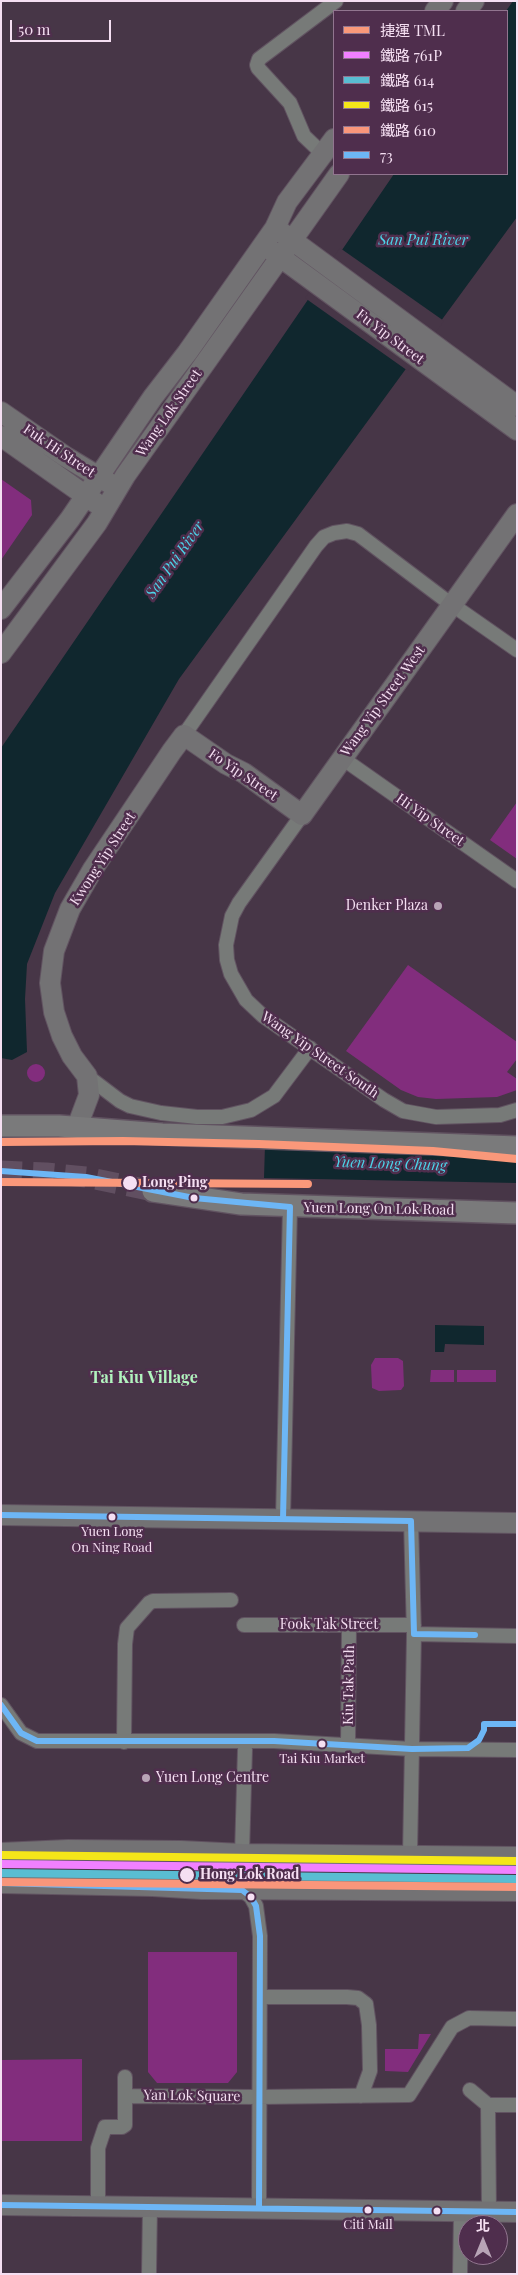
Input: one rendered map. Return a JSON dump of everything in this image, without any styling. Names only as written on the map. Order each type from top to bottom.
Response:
[{"type":"main road","points":[[1,1126],[77,1127],[162,1134],[517,1147]]},
{"type":"main road","name":"Yuen Long On Lok Road","points":[[153,1191],[241,1204],[290,1207],[402,1208],[517,1213]]},
{"type":"street","points":[[329,147],[304,136],[290,104],[257,65],[259,59],[336,1]]},
{"type":"street","name":"Wang Lok Street","points":[[1,609],[86,497],[275,228],[287,202],[329,147]]},
{"type":"street","name":"Wang Lok Street","points":[[1,653],[97,523],[104,508],[338,175]]},
{"type":"street","name":"Fu Yip Street","points":[[275,228],[292,240],[306,263],[420,360],[517,430]]},
{"type":"street","name":"Fu Yip Street","points":[[263,244],[280,256],[306,263],[433,344],[517,406]]},
{"type":"street","name":"Fuk Hi Street","points":[[1,412],[98,478],[118,488]]},
{"type":"street","name":"Fuk Hi Street","points":[[1,436],[104,508]]},
{"type":"street","name":"Wang Yip Street West","points":[[249,888],[517,514]]},
{"type":"street","points":[[184,735],[316,546],[324,537],[334,533],[347,531],[358,534],[452,605],[517,650]]},
{"type":"street","name":"Fo Yip Street","points":[[184,735],[226,764],[244,772],[302,815]]},
{"type":"street","name":"Kwong Yip Street","points":[[184,735],[144,791],[136,807],[94,869],[70,909],[54,951],[50,982],[54,1012],[66,1043],[87,1076],[120,1101],[130,1106],[197,1117],[222,1117],[251,1110],[274,1096],[310,1048]]},
{"type":"street","name":"Hi Yip Street","points":[[342,758],[517,881]]},
{"type":"street","name":"Wang Yip Street South","points":[[249,888],[235,909],[228,930],[226,945],[231,974],[237,988],[254,1009],[384,1100],[414,1114],[436,1117],[490,1116],[517,1110]]},
{"type":"street","points":[[77,1127],[89,1095],[87,1076]]},
{"type":"street","points":[[283,1519],[290,1207]]},
{"type":"street","points":[[1,1515],[517,1523]]},
{"type":"street","points":[[410,1521],[414,1629],[410,1855]]},
{"type":"street","points":[[124,1742],[125,1644],[128,1628],[149,1603],[153,1601],[231,1600]]},
{"type":"street","name":"Fook Tak Street","points":[[244,1625],[349,1625],[517,1636]]},
{"type":"street","name":"Kiu Tak Path","points":[[348,1746],[349,1625]]},
{"type":"street","points":[[1,1704],[20,1733],[37,1741],[274,1741],[412,1749],[517,1750]]},
{"type":"street","points":[[242,1854],[245,1749]]},
{"type":"street","points":[[1,1853],[68,1850],[517,1857]]},
{"type":"street","points":[[1,1884],[242,1890],[517,1891]]},
{"type":"street","points":[[242,1890],[254,1901],[258,1921],[260,1996],[258,2097],[259,2208]]},
{"type":"street","points":[[260,1996],[347,1997],[358,1998],[366,2004],[369,2025],[370,2071],[361,2096]]},
{"type":"street","name":"Yan Lok Square","points":[[125,2096],[409,2095],[452,2027],[469,2018],[517,2019]]},
{"type":"street","name":"Yan Lok Square","points":[[98,2205],[98,2148],[102,2131],[105,2127],[122,2127],[125,2125],[125,2077]]},
{"type":"street","points":[[470,2090],[488,2105],[517,2105]]},
{"type":"street","points":[[488,2105],[489,2212]]},
{"type":"street","points":[[1,2205],[150,2205],[517,2212]]},
{"type":"street","points":[[149,2274],[150,2205]]},
{"type":"street","points":[[460,2274],[461,2212]]},
{"type":"shaded area","points":[[1,479],[31,500],[32,515],[1,560]]},
{"type":"shaded area","points":[[517,802],[517,859],[490,840]]},
{"type":"shaded area","points":[[408,965],[517,1042],[517,1059],[507,1072],[517,1079],[517,1090],[497,1097],[436,1099],[418,1097],[401,1090],[346,1051]]},
{"type":"shaded area","points":[[32,1064],[40,1064],[45,1069],[43,1080],[32,1082],[27,1077],[27,1069]]},
{"type":"shaded area","points":[[375,1358],[398,1358],[403,1361],[404,1386],[401,1390],[379,1391],[372,1388],[371,1365]]},
{"type":"shaded area","points":[[431,1370],[454,1370],[454,1382],[430,1382]]},
{"type":"shaded area","points":[[457,1370],[496,1370],[496,1382],[457,1382]]},
{"type":"shaded area","points":[[148,1952],[237,1952],[237,2072],[228,2083],[157,2083],[148,2072]]},
{"type":"shaded area","points":[[419,2034],[431,2034],[408,2072],[385,2071],[385,2049],[418,2049]]},
{"type":"shaded area","points":[[82,2059],[82,2141],[1,2141],[1,2060]]},
{"type":"water","name":"San Pui River","points":[[513,1],[517,1],[517,217],[179,679],[55,893],[27,964],[25,999],[27,1052],[12,1060],[1,1058],[1,748],[393,175],[508,175],[507,10]]},
{"type":"water","name":"Yuen Long Chung","points":[[265,1145],[517,1157],[517,1183],[264,1178]]},
{"type":"water","points":[[435,1325],[484,1326],[484,1345],[445,1344],[444,1352],[435,1352]]},
{"type":"pier","points":[[340,248],[444,321],[408,371],[305,298]]},
{"type":"tunnel","points":[[1,1171],[86,1177],[153,1191]]},
{"type":"metro line","name":"TML","points":[[1,1142],[123,1141],[259,1144],[433,1151],[517,1159]]},
{"type":"metro line","name":"TML","points":[[1,1182],[308,1184]]},
{"type":"rail line","name":"615","points":[[1,1855],[517,1861]]},
{"type":"rail line","name":"761P","points":[[1,1864],[517,1870]]},
{"type":"rail line","name":"614","points":[[1,1873],[517,1879]]},
{"type":"rail line","name":"610","points":[[1,1882],[517,1887]]},
{"type":"transit line","name":"73","points":[[1,1171],[86,1177],[194,1198],[290,1207],[283,1519]]},
{"type":"transit line","name":"73","points":[[1,1515],[411,1521]]},
{"type":"transit line","name":"73","points":[[411,1521],[414,1634]]},
{"type":"transit line","name":"73","points":[[414,1634],[475,1635]]},
{"type":"transit line","name":"73","points":[[1,1705],[21,1733],[37,1741],[274,1741],[412,1749],[468,1748],[479,1740],[484,1730],[484,1724],[517,1724]]},
{"type":"transit line","name":"73","points":[[1,1883],[242,1890]]},
{"type":"transit line","name":"73","points":[[242,1890],[251,1897],[256,1906],[260,1936],[259,2208]]},
{"type":"transit line","name":"73","points":[[1,2205],[517,2212]]},
{"type":"place","name":"Denker Plaza","points":[[438,906]]},
{"type":"place","name":"Long Ping","points":[[130,1183]]},
{"type":"place","name":"Yuen Long On Ning Road","points":[[112,1517]]},
{"type":"place","name":"Tai Kiu Market","points":[[322,1744]]},
{"type":"place","name":"Yuen Long Centre","points":[[146,1778]]},
{"type":"place","name":"Hong Lok Road","points":[[187,1875]]},
{"type":"place","name":"Citi Mall","points":[[368,2210]]},
{"type":"district","name":"Tai Kiu Village","points":[[144,1378]]}]
